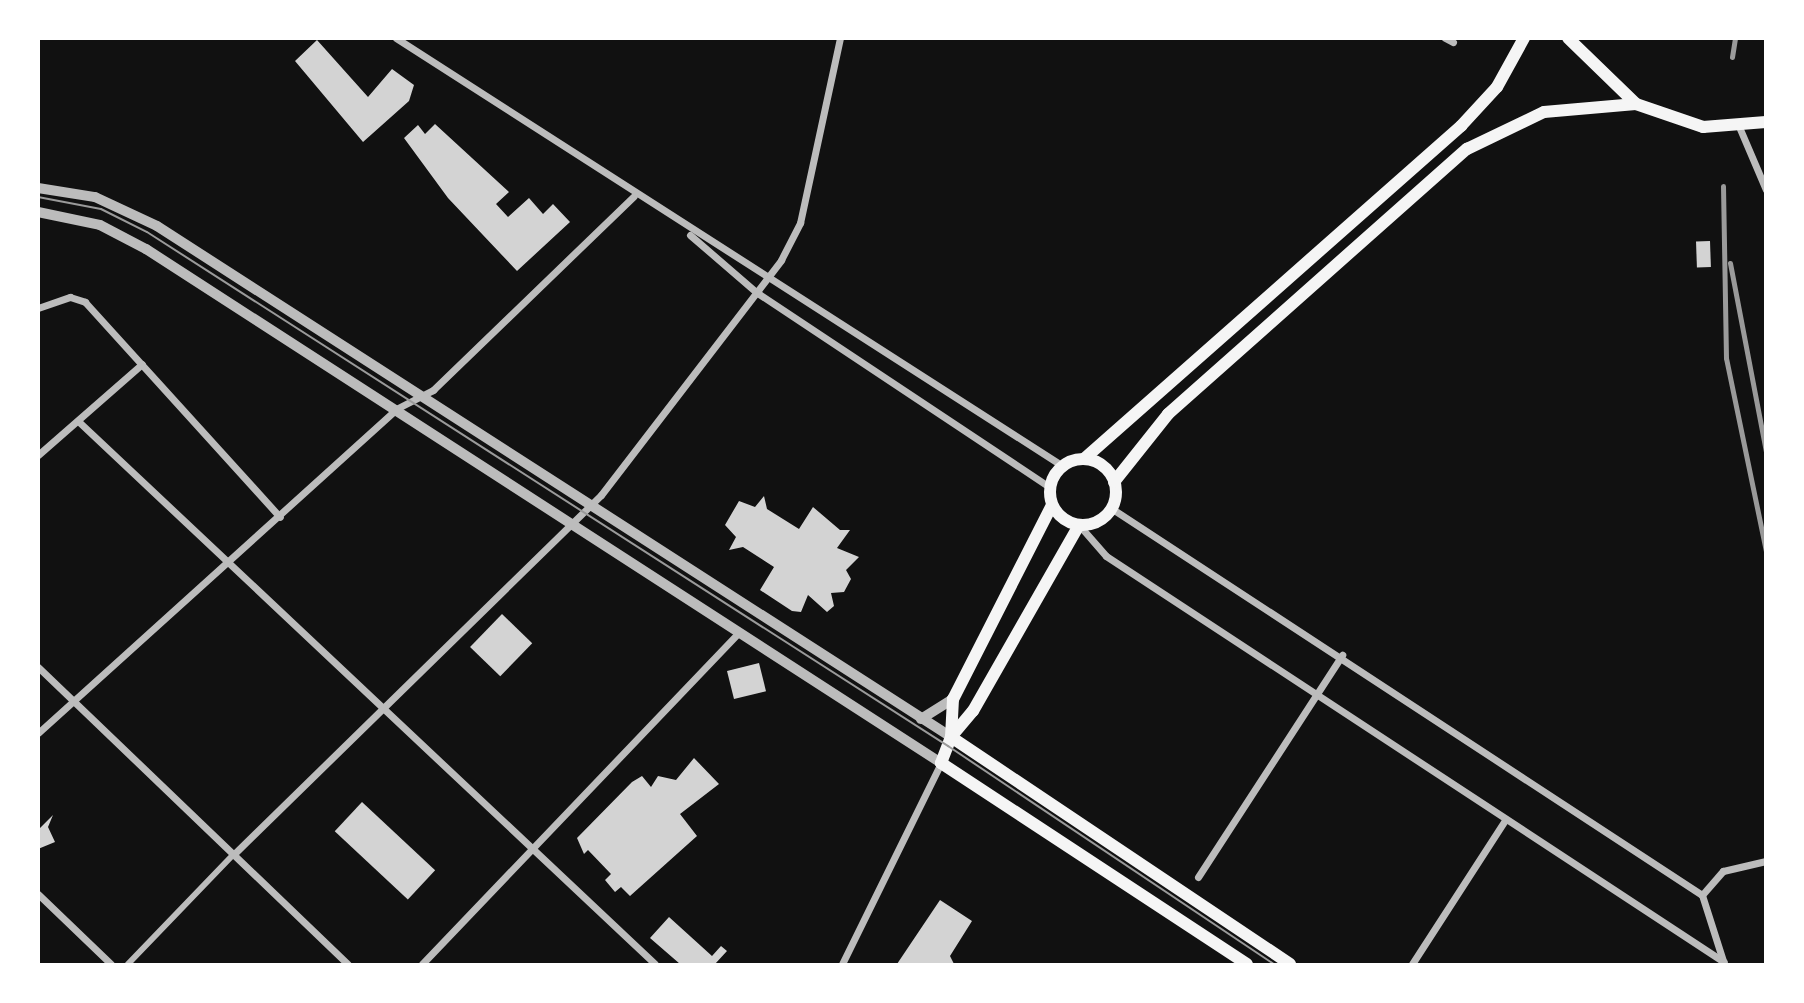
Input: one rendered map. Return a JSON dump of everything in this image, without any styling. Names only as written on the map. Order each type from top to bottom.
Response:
[{"type":"main road","points":[[1247,964],[941,763],[951,737],[953,699],[1052,505],[1049,487],[1061,466],[1085,458],[1461,125],[1497,87],[1524,38]]},
{"type":"main road","points":[[1568,38],[1636,104]]},
{"type":"main road","points":[[1052,505],[1079,525],[1099,521],[1111,508],[1114,482],[1168,414],[1467,149],[1544,112],[1636,104],[1703,127],[1741,129],[1766,122]]},
{"type":"main road","points":[[1085,458],[1102,465],[1114,482]]},
{"type":"main road","points":[[951,737],[974,711],[1079,525]]},
{"type":"main road","points":[[951,737],[1290,964]]},
{"type":"street","points":[[396,38],[679,225],[767,278],[1061,466]]},
{"type":"street","points":[[128,964],[234,854],[590,505],[767,278],[800,223],[840,38]]},
{"type":"street","points":[[1741,129],[1766,190]]},
{"type":"street","points":[[38,188],[95,197],[135,214],[951,737]]},
{"type":"street","points":[[38,733],[229,565],[396,409],[421,398],[634,196]]},
{"type":"street","points":[[38,212],[72,217],[122,236],[396,409],[941,763],[842,964]]},
{"type":"street","points":[[679,225],[756,292],[1049,487]]},
{"type":"street","points":[[38,308],[81,299],[280,517]]},
{"type":"street","points":[[38,455],[142,364]]},
{"type":"street","points":[[78,421],[655,964]]},
{"type":"street","points":[[1111,508],[1342,655],[1702,895],[1724,963]]},
{"type":"street","points":[[1079,525],[1106,556],[1724,963]]},
{"type":"street","points":[[422,964],[739,632]]},
{"type":"street","points":[[1198,877],[1342,655]]},
{"type":"street","points":[[38,667],[348,964]]},
{"type":"street","points":[[921,719],[953,699]]},
{"type":"street","points":[[1412,964],[1505,820]]},
{"type":"street","points":[[1702,895],[1723,871],[1766,861]]},
{"type":"street","points":[[38,894],[111,964]]},
{"type":"building","points":[[317,40],[368,97],[392,69],[414,85],[409,101],[363,142],[295,61]]},
{"type":"building","points":[[435,124],[509,192],[496,204],[508,217],[529,198],[543,214],[553,204],[570,222],[517,271],[448,198],[404,138],[418,125],[425,134]]},
{"type":"building","points":[[1696,241],[1710,241],[1711,267],[1697,267]]},
{"type":"building","points":[[764,496],[767,509],[799,529],[813,507],[840,530],[850,530],[837,548],[859,557],[846,570],[851,579],[844,592],[831,593],[834,606],[827,612],[808,595],[801,612],[792,611],[760,590],[774,567],[743,547],[729,550],[736,537],[725,525],[739,501],[755,507]]},
{"type":"building","points":[[502,614],[532,643],[500,676],[470,647]]},
{"type":"building","points":[[759,663],[766,691],[734,699],[727,671]]},
{"type":"building","points":[[694,758],[719,784],[680,814],[697,836],[630,896],[621,887],[615,892],[605,880],[611,874],[588,850],[584,854],[577,838],[632,782],[642,776],[651,787],[658,776],[676,780]]},
{"type":"building","points":[[362,802],[435,870],[408,899],[335,831]]},
{"type":"building","points":[[53,815],[48,827],[55,842],[38,849],[38,830]]},
{"type":"building","points":[[940,900],[972,921],[950,956],[954,964],[897,964]]},
{"type":"building","points":[[669,917],[712,956],[721,946],[727,951],[715,964],[680,964],[650,938]]},
{"type":"tram line","points":[[38,197],[101,209],[147,232],[948,746],[1274,964]]},
{"type":"railway","points":[[1732,57],[1735,38]]},
{"type":"railway","points":[[1723,186],[1726,358],[1766,552]]},
{"type":"railway","points":[[1730,263],[1766,452]]}]
